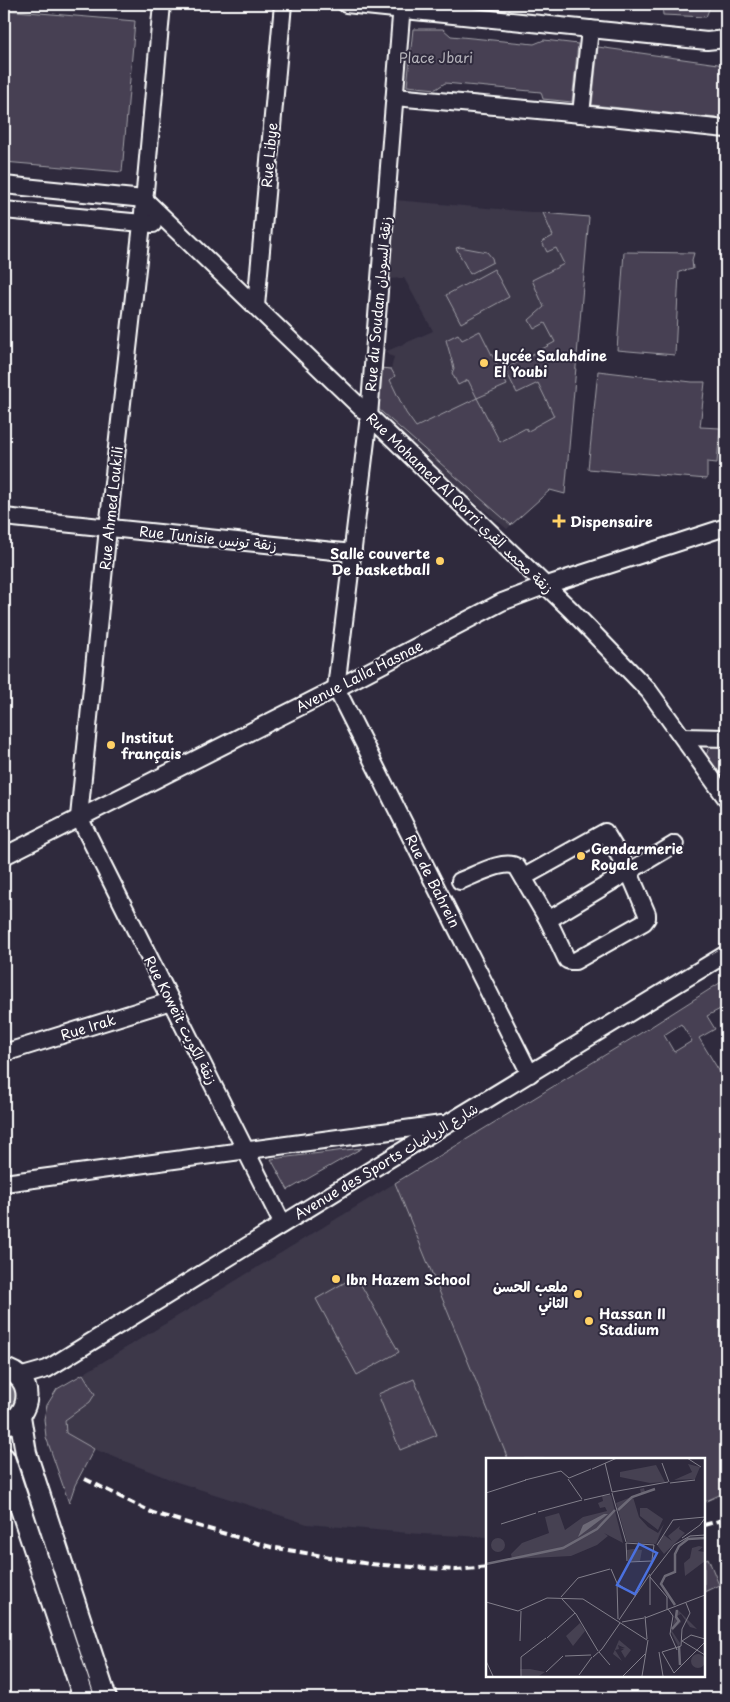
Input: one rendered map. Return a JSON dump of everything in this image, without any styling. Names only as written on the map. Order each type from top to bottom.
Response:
[{"type":"main road","points":[[13,1375],[24,1409],[12,1420],[26,1452],[106,1698]]},
{"type":"main road","points":[[4,1458],[84,1698]]},
{"type":"street","name":"Rue Ahmed Loukili","points":[[79,817],[108,528],[142,224],[162,4]]},
{"type":"street","name":"Rue Libye","points":[[256,306],[283,4]]},
{"type":"street","points":[[346,4],[402,6],[707,41],[726,39]]},
{"type":"street","name":"Rue du Soudan زنقة السودان","points":[[336,688],[369,416],[402,6]]},
{"type":"street","points":[[581,114],[590,29]]},
{"type":"street","points":[[707,41],[726,49]]},
{"type":"street","points":[[395,97],[726,129]]},
{"type":"street","points":[[4,185],[144,199]]},
{"type":"street","name":"Rue Mohamed Al Qorri زنقة محمد القري","points":[[144,199],[547,585],[649,691],[726,798]]},
{"type":"street","points":[[4,210],[172,226]]},
{"type":"street","name":"Rue Tunisie زنقة تونس","points":[[4,517],[353,553]]},
{"type":"street","name":"Avenue Lalla Hasnae","points":[[4,856],[502,602],[547,585],[726,527]]},
{"type":"street","name":"Rue de Bahrein","points":[[336,688],[530,1074]]},
{"type":"street","points":[[683,737],[726,738]]},
{"type":"street","name":"Rue Koweït زنقة الكويت","points":[[79,817],[282,1223]]},
{"type":"street","points":[[460,881],[503,864],[512,864],[517,867],[548,920],[567,960],[570,962],[644,922],[648,914],[629,872],[605,832],[524,877]]},
{"type":"street","points":[[548,920],[675,844]]},
{"type":"street","name":"Avenue des Sports شارع الرياضات","points":[[13,1375],[47,1369],[282,1223],[450,1123],[726,954]]},
{"type":"street","name":"Rue Irak","points":[[4,1053],[171,1001]]},
{"type":"street","points":[[4,1184],[450,1123]]},
{"type":"shaded area","name":"Lycée Salahdine El Youbi","points":[[395,200],[589,217],[565,494],[550,490],[507,529],[374,419],[380,368],[391,369],[394,357],[388,355],[387,351],[433,331],[404,278],[388,279]]},
{"type":"shaded area","name":"Ibn Hazem School","points":[[395,1183],[508,1458],[486,1458],[486,1537],[420,1534],[307,1524],[177,1482],[94,1449],[66,1433],[64,1420],[90,1402],[95,1394],[83,1374]]},
{"type":"shaded area","points":[[4,1377],[16,1385],[18,1404],[4,1416]]},
{"type":"green space","points":[[662,4],[711,4],[706,17],[663,15]]},
{"type":"green space","points":[[4,10],[135,21],[122,172],[4,162]]},
{"type":"green space","name":"Place Jbari","points":[[413,29],[443,29],[451,36],[534,44],[544,40],[578,44],[572,102],[543,99],[541,92],[445,83],[436,89],[407,86]]},
{"type":"green space","points":[[598,47],[718,64],[726,69],[726,119],[592,105]]},
{"type":"green space","points":[[543,213],[589,217],[565,494],[550,490],[511,525],[376,407],[380,368],[391,369],[395,376],[390,380],[406,413],[416,427],[477,398],[500,442],[526,428],[528,431],[554,416],[538,383],[517,393],[505,369],[555,342],[545,323],[534,329],[529,320],[544,307],[532,280],[564,264],[556,248],[547,252],[542,242],[553,236]]},
{"type":"green space","points":[[460,247],[487,252],[493,262],[470,274],[456,248]]},
{"type":"green space","points":[[624,252],[694,253],[692,260],[693,269],[679,272],[675,355],[617,350]]},
{"type":"green space","points":[[494,269],[509,297],[461,323],[446,295]]},
{"type":"green space","points":[[480,331],[507,385],[477,398],[468,380],[458,385],[452,373],[454,368],[446,340],[458,334],[462,340]]},
{"type":"green space","points":[[598,371],[705,382],[700,427],[720,428],[717,463],[707,462],[707,479],[588,469]]},
{"type":"green space","points":[[726,742],[726,798],[702,765],[709,748]]},
{"type":"green space","name":"Hassan II Stadium","points":[[726,979],[726,1006],[707,1016],[715,1029],[699,1038],[726,1082],[726,1492],[705,1502],[705,1458],[508,1458],[395,1183]],"holes":[[[681,1024],[692,1041],[674,1052],[664,1035]]]},
{"type":"green space","points":[[362,1148],[288,1190],[271,1159]]},
{"type":"green space","points":[[356,1276],[399,1352],[357,1375],[316,1299]]},
{"type":"green space","points":[[83,1374],[95,1394],[90,1402],[65,1420],[66,1433],[94,1449],[75,1485],[69,1503],[46,1437],[44,1419],[47,1405],[57,1389]]},
{"type":"green space","points":[[414,1379],[437,1435],[400,1450],[378,1394]]},
{"type":"green space","points":[[708,1558],[719,1585],[705,1592],[705,1560]]},
{"type":"railway","points":[[85,1479],[153,1513],[271,1547],[369,1564],[456,1570],[486,1567]]},
{"type":"railway","points":[[705,1525],[726,1519]]},
{"type":"place","name":"Lycée Salahdine El Youbi","points":[[484,363]]},
{"type":"place","name":"Dispensaire","points":[[559,521]]},
{"type":"place","name":"Salle couverte De basketball","points":[[440,561]]},
{"type":"place","name":"Institut français","points":[[111,745]]},
{"type":"place","name":"Gendarmerie Royale","points":[[581,856]]},
{"type":"place","name":"Ibn Hazem School","points":[[336,1279]]},
{"type":"place","name":"ملعب الحسن الثاني","points":[[578,1294]]},
{"type":"place","name":"Hassan II Stadium","points":[[589,1321]]}]
